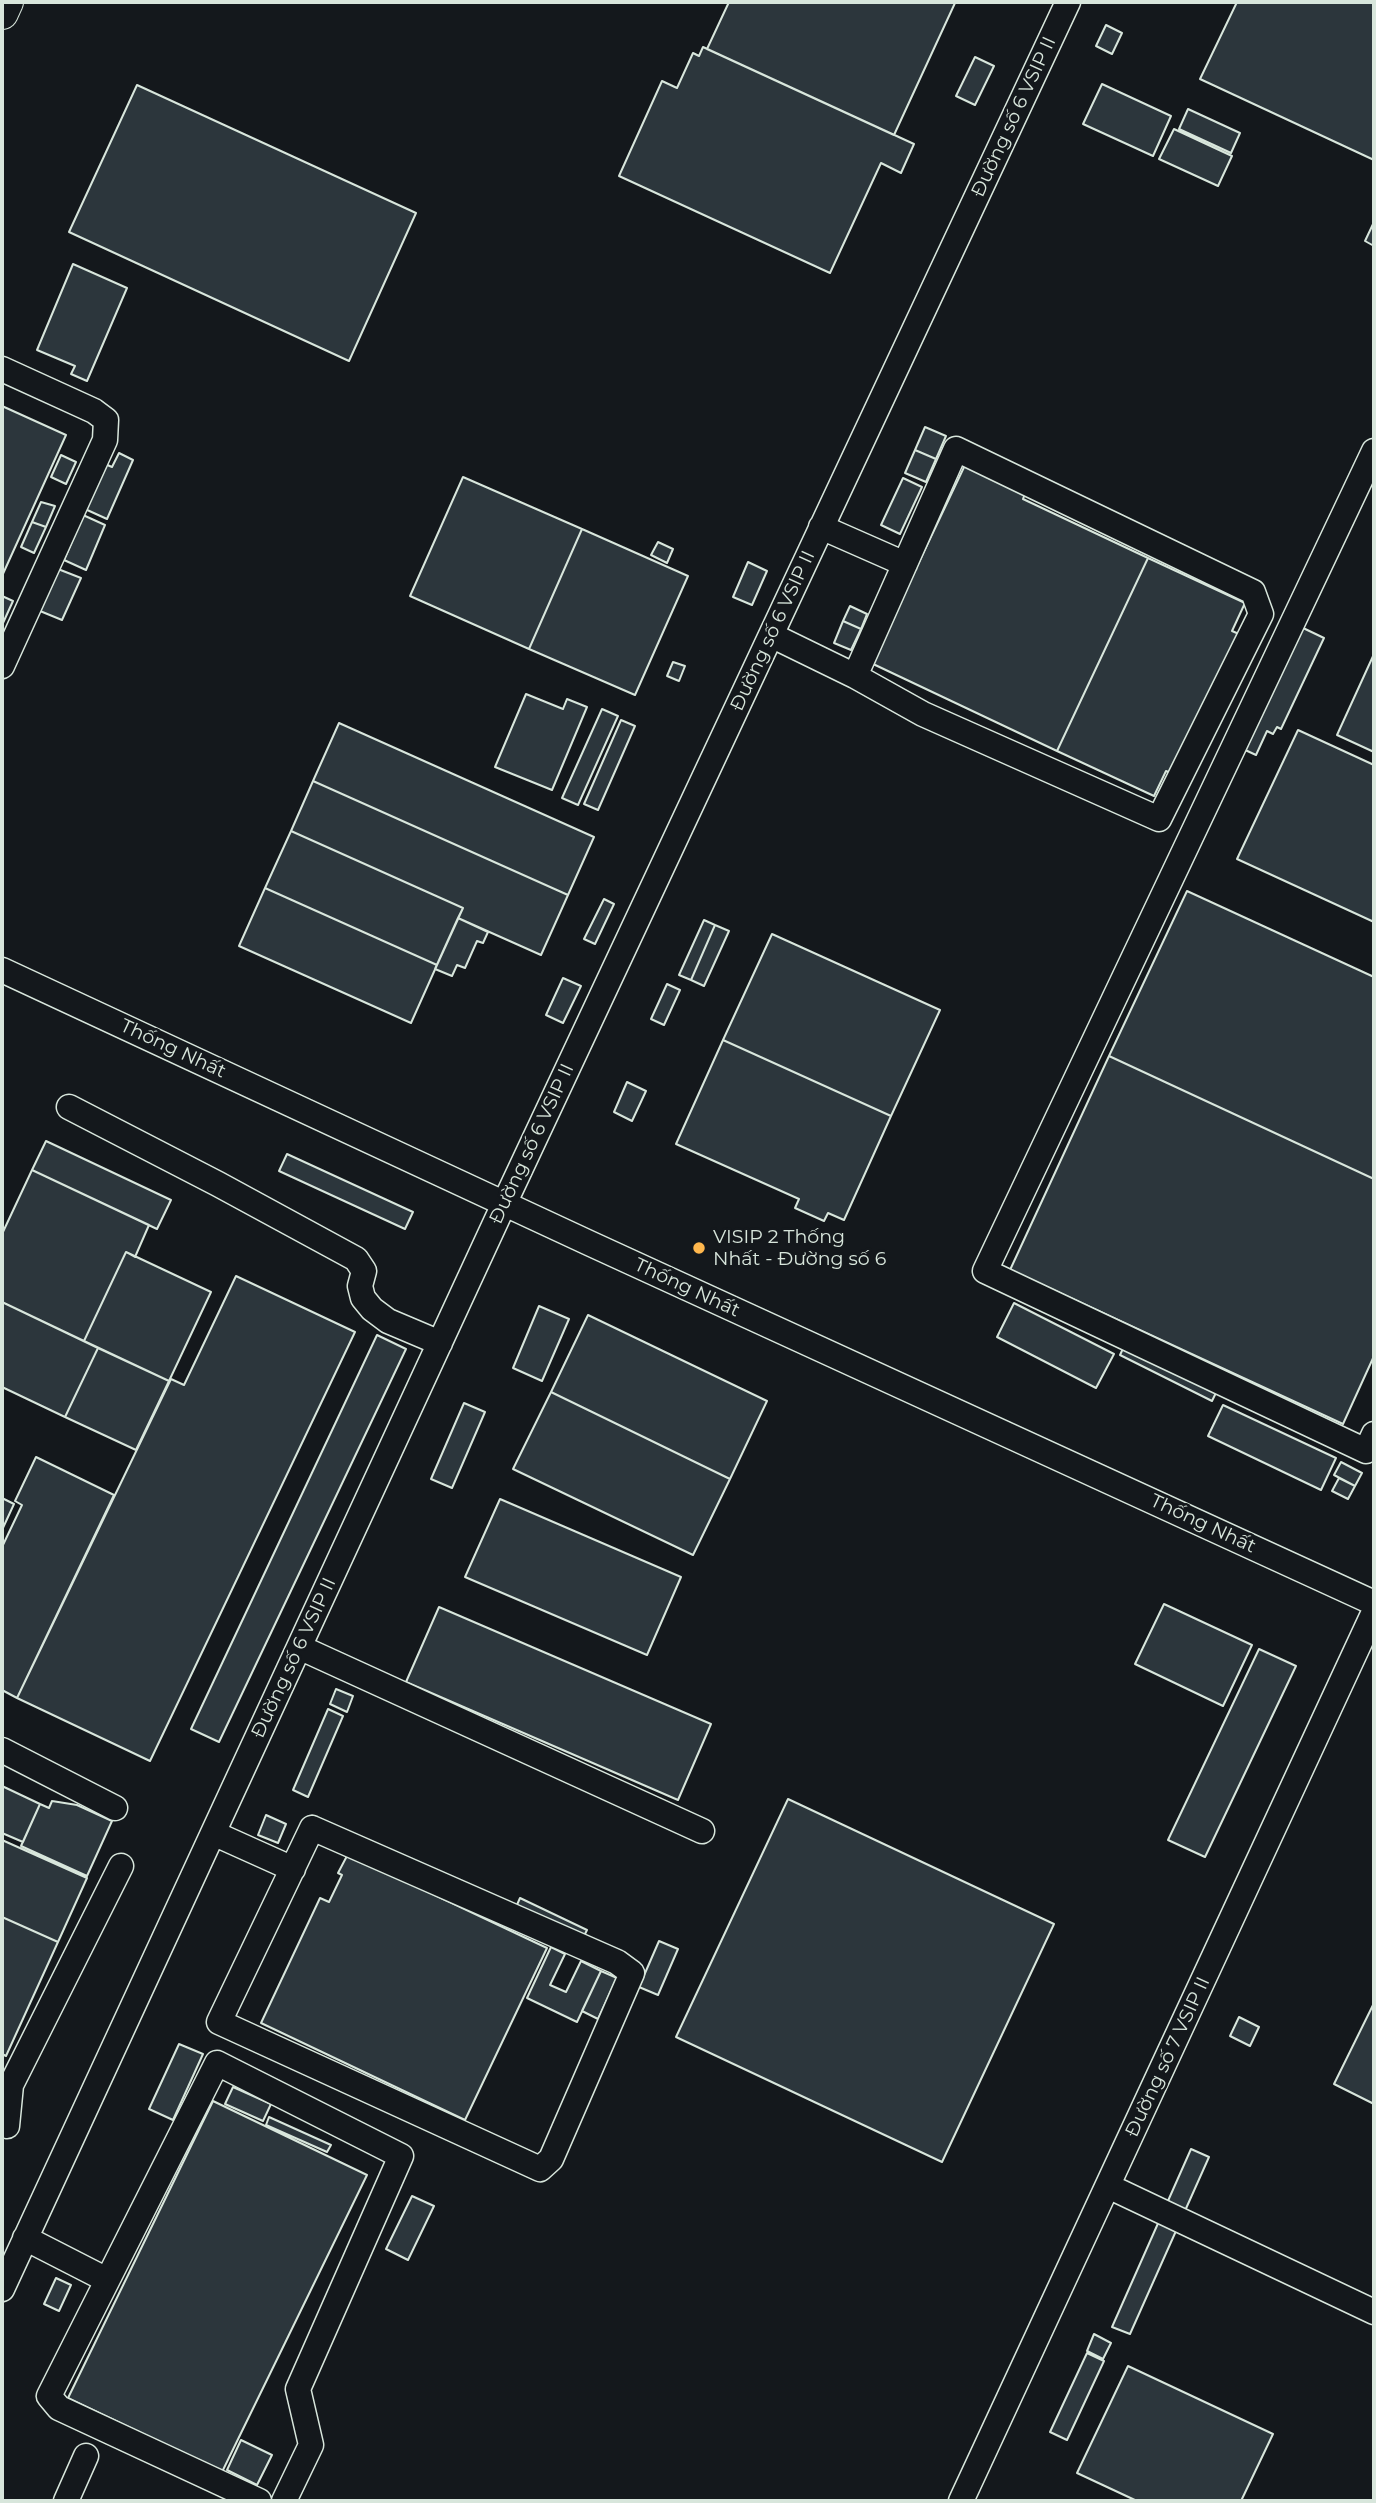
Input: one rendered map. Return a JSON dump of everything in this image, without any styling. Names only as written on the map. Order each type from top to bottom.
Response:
[{"type":"main road","points":[[2,13],[7,2]]},
{"type":"street","name":"Đường số 6 VSIP II","points":[[2,2289],[504,1204],[1068,2]]},
{"type":"street","points":[[2,369],[94,411],[106,420],[105,440],[2,666]]},
{"type":"street","points":[[771,635],[855,676],[923,714],[1159,818],[1261,614],[1253,592],[956,449],[855,676]]},
{"type":"street","points":[[1374,451],[985,1271],[1366,1451],[1374,1434]]},
{"type":"street","points":[[821,527],[905,564]]},
{"type":"street","name":"Thống Nhất","points":[[2,970],[504,1204],[1374,1603]]},
{"type":"street","points":[[69,1107],[356,1259],[364,1271],[360,1286],[363,1298],[372,1309],[388,1321],[440,1343]]},
{"type":"street","name":"Đường số 7 VSIP II","points":[[961,2501],[1374,1612]]},
{"type":"street","points":[[299,1647],[702,1831]]},
{"type":"street","points":[[2,1750],[116,1808]]},
{"type":"street","points":[[312,1828],[617,1962],[632,1973],[551,2160],[540,2169],[219,2022],[293,1869],[312,1828]]},
{"type":"street","points":[[213,1833],[293,1869]]},
{"type":"street","points":[[7,2126],[6,2082],[121,1866]]},
{"type":"street","points":[[259,2501],[59,2408],[49,2396],[217,2063],[401,2156],[298,2389],[311,2445],[284,2501]]},
{"type":"street","points":[[1108,2186],[1374,2312]]},
{"type":"street","points":[[25,2238],[107,2280]]},
{"type":"street","points":[[66,2501],[86,2456]]},
{"type":"building","points":[[729,2],[955,3],[894,135],[707,49]]},
{"type":"building","points":[[1237,2],[1374,2],[1374,160],[1200,79]]},
{"type":"building","points":[[1106,25],[1122,33],[1112,54],[1096,46]]},
{"type":"building","points":[[703,47],[914,144],[901,173],[881,163],[830,273],[619,176],[662,81],[677,88],[693,53],[699,56]]},
{"type":"building","points":[[975,57],[994,66],[975,105],[956,96]]},
{"type":"building","points":[[1102,84],[1171,116],[1153,156],[1083,124]]},
{"type":"building","points":[[137,85],[416,213],[349,361],[69,232]]},
{"type":"building","points":[[1188,109],[1240,133],[1231,153],[1179,129]]},
{"type":"building","points":[[1174,129],[1232,156],[1218,186],[1159,159]]},
{"type":"building","points":[[1374,222],[1374,246],[1365,241]]},
{"type":"building","points":[[73,264],[127,288],[87,381],[71,374],[75,366],[37,350]]},
{"type":"building","points":[[2,406],[66,435],[2,576]]},
{"type":"building","points":[[925,427],[946,436],[936,459],[915,450]]},
{"type":"building","points":[[915,450],[936,459],[926,482],[905,473]]},
{"type":"building","points":[[119,453],[133,460],[107,519],[85,509],[105,464],[112,467]]},
{"type":"building","points":[[61,455],[76,462],[66,484],[51,477]]},
{"type":"building","points":[[966,463],[1026,491],[1023,499],[1148,558],[1057,751],[871,663]]},
{"type":"building","points":[[463,477],[582,529],[529,649],[410,596]]},
{"type":"building","points":[[903,478],[922,487],[900,534],[881,525]]},
{"type":"building","points":[[41,502],[55,506],[46,527],[32,522]]},
{"type":"building","points":[[83,515],[105,525],[86,570],[64,560]]},
{"type":"building","points":[[32,522],[46,527],[34,553],[21,547]]},
{"type":"building","points":[[582,529],[688,576],[635,695],[529,649]]},
{"type":"building","points":[[658,542],[673,549],[667,563],[651,555]]},
{"type":"building","points":[[1148,558],[1245,603],[1232,631],[1239,634],[1173,774],[1166,771],[1154,796],[1057,751]]},
{"type":"building","points":[[748,562],[767,571],[752,605],[733,597]]},
{"type":"building","points":[[58,569],[81,578],[62,620],[40,611]]},
{"type":"building","points":[[2,596],[13,601],[3,623],[2,623]]},
{"type":"building","points":[[850,606],[867,614],[861,629],[843,621]]},
{"type":"building","points":[[843,621],[861,629],[851,650],[834,643]]},
{"type":"building","points":[[1301,627],[1324,638],[1281,729],[1277,727],[1273,734],[1267,731],[1256,755],[1243,749]]},
{"type":"building","points":[[1374,654],[1374,752],[1337,735]]},
{"type":"building","points":[[673,662],[685,666],[679,681],[667,676]]},
{"type":"building","points":[[526,694],[563,709],[567,699],[587,707],[552,790],[495,767]]},
{"type":"building","points":[[602,709],[618,716],[578,805],[562,798]]},
{"type":"building","points":[[621,720],[635,726],[598,810],[584,804]]},
{"type":"building","points":[[339,723],[594,837],[568,895],[313,781]]},
{"type":"building","points":[[1298,730],[1374,765],[1374,922],[1237,859]]},
{"type":"building","points":[[313,781],[568,895],[541,955],[458,918],[463,908],[291,831]]},
{"type":"building","points":[[291,831],[463,908],[437,965],[265,888]]},
{"type":"building","points":[[265,888],[437,965],[411,1023],[239,946]]},
{"type":"building","points":[[1187,891],[1374,977],[1374,1179],[1109,1056]]},
{"type":"building","points":[[604,899],[614,904],[595,944],[584,939]]},
{"type":"building","points":[[458,918],[488,932],[483,943],[477,941],[465,968],[457,965],[452,976],[435,969]]},
{"type":"building","points":[[704,920],[715,925],[691,980],[679,975]]},
{"type":"building","points":[[715,925],[729,931],[704,986],[691,980]]},
{"type":"building","points":[[772,934],[940,1010],[891,1116],[723,1040]]},
{"type":"building","points":[[563,978],[581,986],[563,1023],[546,1015]]},
{"type":"building","points":[[667,984],[680,990],[664,1025],[651,1019]]},
{"type":"building","points":[[723,1040],[891,1116],[844,1220],[828,1213],[824,1221],[795,1208],[799,1199],[676,1144]]},
{"type":"building","points":[[1109,1056],[1374,1179],[1374,1356],[1343,1424],[1010,1270]]},
{"type":"building","points":[[627,1082],[646,1091],[632,1121],[614,1112]]},
{"type":"building","points":[[46,1141],[171,1200],[157,1229],[32,1170]]},
{"type":"building","points":[[287,1154],[413,1212],[405,1229],[279,1171]]},
{"type":"building","points":[[32,1170],[149,1225],[135,1257],[126,1252],[84,1341],[2,1302],[2,1234]]},
{"type":"building","points":[[126,1252],[211,1292],[169,1381],[84,1341]]},
{"type":"building","points":[[236,1276],[355,1332],[150,1761],[17,1698],[171,1379],[184,1385]]},
{"type":"building","points":[[2,1302],[98,1348],[65,1417],[2,1387]]},
{"type":"building","points":[[1014,1303],[1114,1354],[1096,1388],[997,1337]]},
{"type":"building","points":[[539,1306],[569,1319],[542,1381],[513,1368]]},
{"type":"building","points":[[588,1315],[767,1401],[730,1479],[551,1392]]},
{"type":"building","points":[[1133,1327],[1226,1372],[1212,1401],[1120,1355]]},
{"type":"building","points":[[377,1335],[406,1349],[219,1742],[191,1729]]},
{"type":"building","points":[[98,1348],[169,1381],[136,1450],[65,1417]]},
{"type":"building","points":[[551,1392],[730,1479],[693,1555],[513,1469]]},
{"type":"building","points":[[464,1403],[485,1412],[452,1488],[431,1479]]},
{"type":"building","points":[[1223,1405],[1336,1458],[1321,1490],[1208,1436]]},
{"type":"building","points":[[36,1457],[114,1495],[17,1698],[2,1690],[2,1547],[22,1505],[15,1501]]},
{"type":"building","points":[[1341,1462],[1362,1473],[1355,1486],[1334,1475]]},
{"type":"building","points":[[1339,1478],[1355,1486],[1348,1499],[1332,1491]]},
{"type":"building","points":[[2,1498],[14,1504],[2,1530]]},
{"type":"building","points":[[500,1499],[681,1577],[647,1655],[465,1577]]},
{"type":"building","points":[[1164,1604],[1252,1645],[1223,1706],[1135,1664]]},
{"type":"building","points":[[439,1607],[711,1724],[678,1800],[406,1682]]},
{"type":"building","points":[[1259,1649],[1296,1666],[1205,1857],[1168,1840]]},
{"type":"building","points":[[336,1689],[353,1696],[347,1712],[330,1704]]},
{"type":"building","points":[[328,1709],[343,1716],[308,1797],[293,1790]]},
{"type":"building","points":[[2,1786],[40,1804],[23,1842],[2,1833]]},
{"type":"building","points":[[788,1799],[1054,1924],[942,2162],[676,2037]]},
{"type":"building","points":[[52,1801],[77,1805],[112,1821],[87,1876],[21,1846],[40,1804],[49,1808]]},
{"type":"building","points":[[266,1815],[286,1824],[278,1843],[258,1835]]},
{"type":"building","points":[[2,1840],[87,1878],[58,1942],[2,1917]]},
{"type":"building","points":[[348,1854],[547,1948],[465,2120],[261,2023],[320,1898],[329,1902],[342,1875],[338,1873]]},
{"type":"building","points":[[520,1898],[587,1930],[583,1938],[516,1907]]},
{"type":"building","points":[[2,1917],[58,1942],[6,2056],[2,2054]]},
{"type":"building","points":[[659,1941],[678,1949],[658,1995],[639,1987]]},
{"type":"building","points":[[551,1947],[565,1954],[550,1985],[566,1992],[581,1961],[601,1971],[577,2022],[527,1998]]},
{"type":"building","points":[[601,1971],[617,1978],[598,2019],[582,2011]]},
{"type":"building","points":[[1374,2003],[1374,2104],[1334,2084]]},
{"type":"building","points":[[1239,2017],[1259,2027],[1250,2046],[1230,2036]]},
{"type":"building","points":[[179,2044],[203,2054],[173,2120],[149,2109]]},
{"type":"building","points":[[233,2087],[271,2104],[263,2121],[225,2104]]},
{"type":"building","points":[[213,2101],[367,2175],[222,2472],[68,2398]]},
{"type":"building","points":[[269,2117],[331,2145],[327,2152],[266,2125]]},
{"type":"building","points":[[1191,2149],[1209,2157],[1130,2334],[1112,2327]]},
{"type":"building","points":[[412,2196],[434,2206],[408,2260],[386,2249]]},
{"type":"building","points":[[56,2278],[71,2285],[59,2311],[44,2304]]},
{"type":"building","points":[[1094,2334],[1111,2343],[1103,2359],[1087,2351]]},
{"type":"building","points":[[1087,2353],[1104,2361],[1067,2440],[1050,2432]]},
{"type":"building","points":[[1128,2366],[1273,2434],[1241,2501],[1137,2501],[1077,2473]]},
{"type":"building","points":[[241,2440],[272,2455],[257,2485],[227,2470]]},
{"type":"place","name":"VISIP 2 Thống Nhất - Đường số 6","points":[[699,1248]]}]
